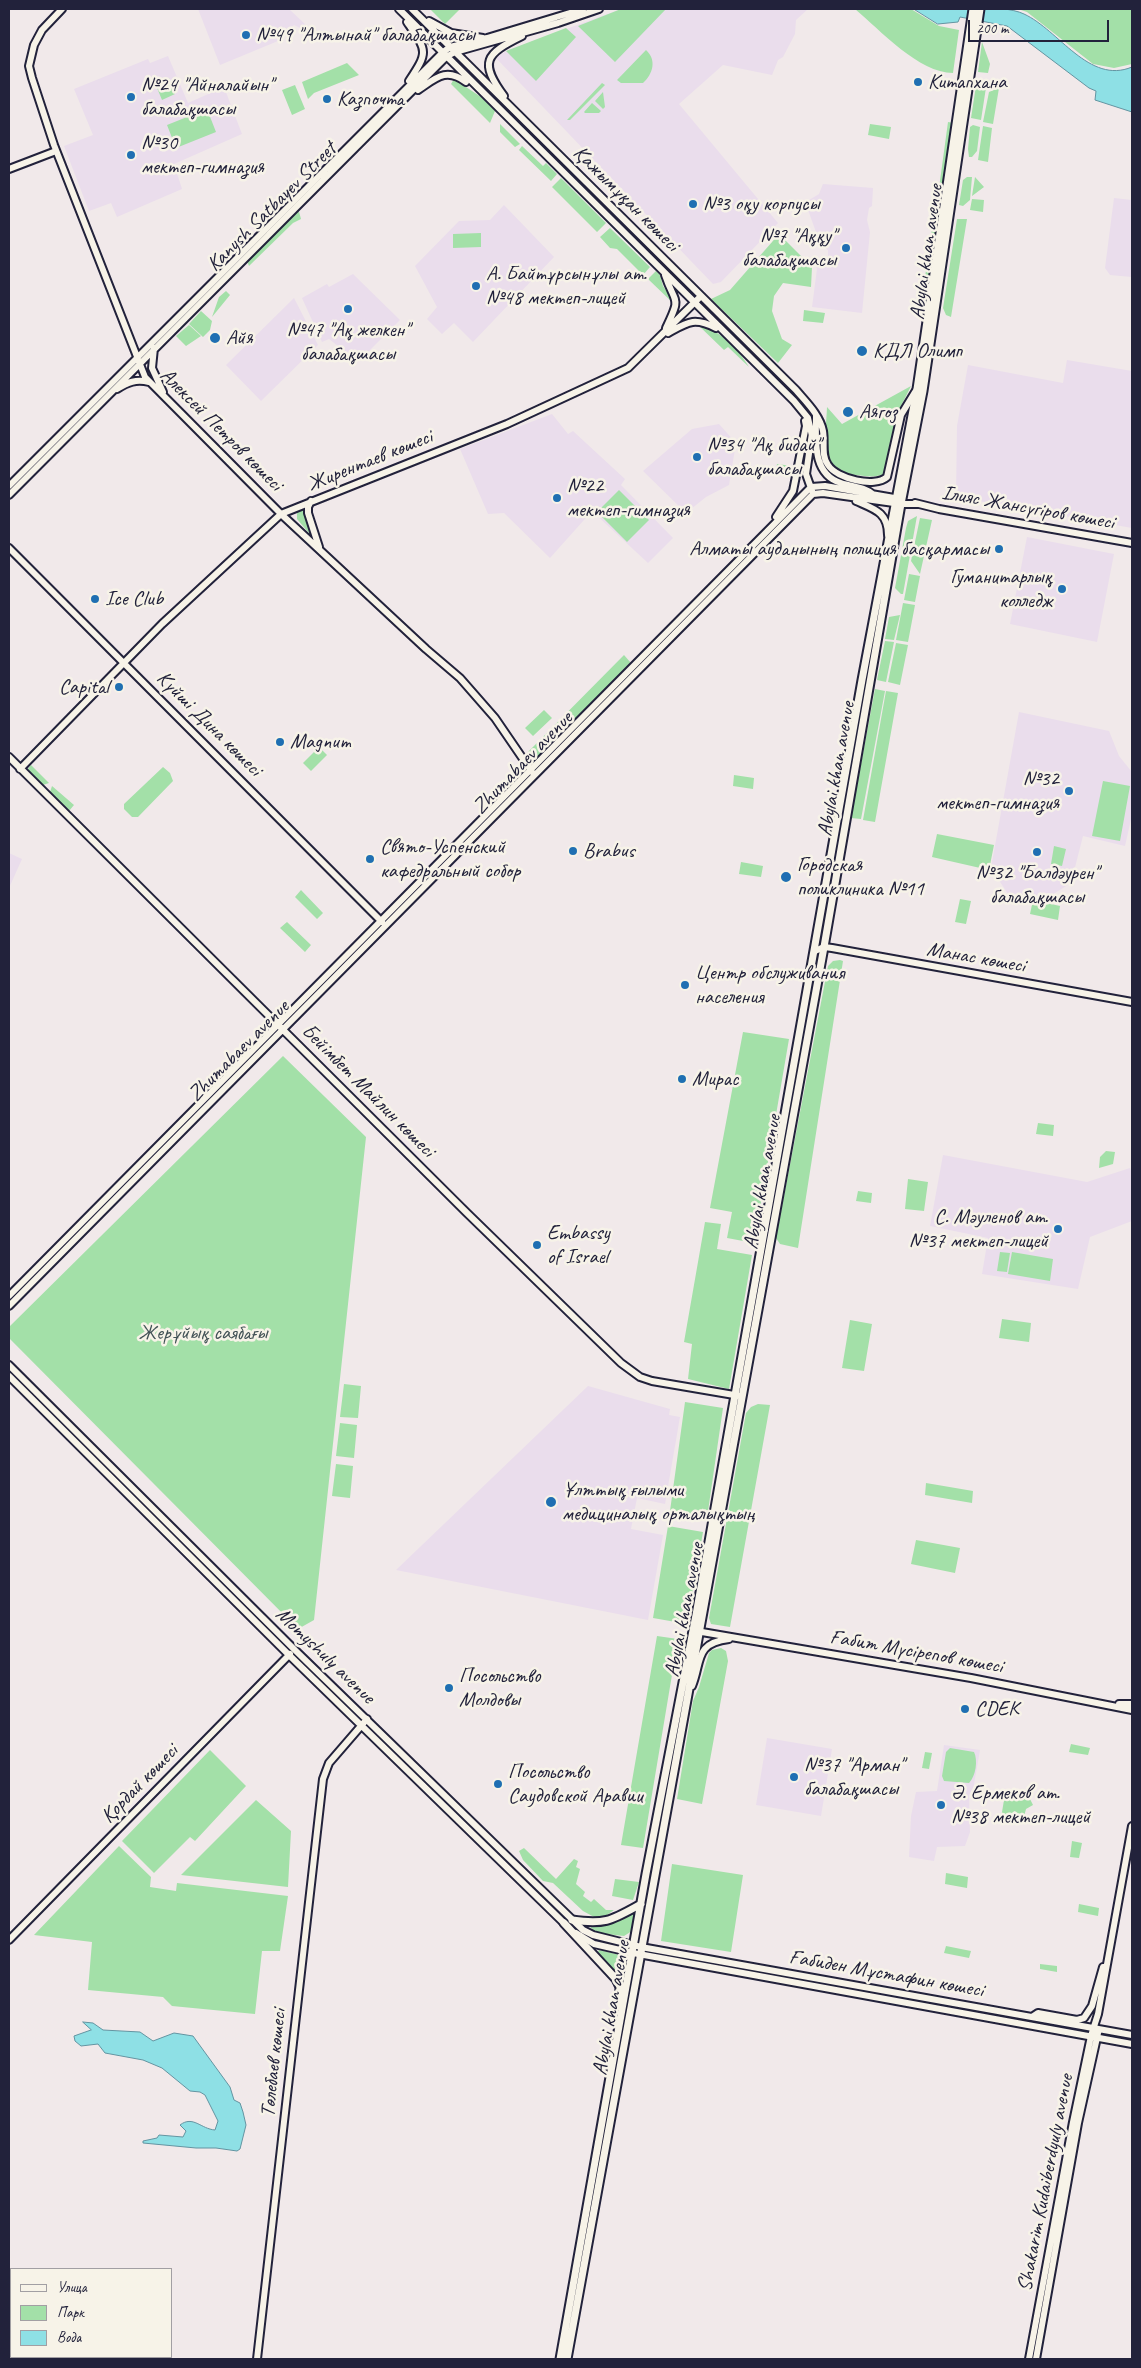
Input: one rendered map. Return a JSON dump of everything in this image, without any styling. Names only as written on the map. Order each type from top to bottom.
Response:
[{"type":"main road","name":"Алексей Петров көшесі","points":[[62,9],[42,30],[34,45],[29,66],[56,151],[137,360],[149,382],[281,514],[426,649],[460,678],[495,718],[529,769],[535,774]]},
{"type":"main road","points":[[398,9],[424,51],[423,60],[404,95]]},
{"type":"main road","name":"Қажымұқан көшесі","points":[[398,9],[802,410]]},
{"type":"main road","name":"Қажымұқан көшесі","points":[[412,9],[795,388],[816,414]]},
{"type":"main road","name":"Kanysh Satbayev Street","points":[[9,486],[444,55],[453,49],[583,9]]},
{"type":"main road","name":"Kanysh Satbayev Street","points":[[453,49],[539,28],[599,9]]},
{"type":"main road","points":[[973,9],[973,34]]},
{"type":"main road","name":"Abylai khan avenue","points":[[567,2359],[637,1950],[641,1904],[742,1397],[824,947],[917,389],[973,34],[980,9]]},
{"type":"main road","points":[[420,17],[451,33],[487,38]]},
{"type":"main road","points":[[520,117],[490,77],[488,67],[492,55],[507,43],[539,28]]},
{"type":"main road","name":"Abylai khan avenue","points":[[560,2359],[617,2043],[686,1699],[734,1396],[886,556],[936,318],[973,34]]},
{"type":"main road","points":[[404,95],[440,76],[452,74],[457,75],[486,97]]},
{"type":"main road","name":"Kanysh Satbayev Street","points":[[9,495],[110,394],[137,360],[154,348],[404,95]]},
{"type":"main road","points":[[9,169],[56,151]]},
{"type":"main road","points":[[662,335],[676,306],[675,296],[669,288],[664,274]]},
{"type":"main road","name":"Жирентаев көшесі","points":[[20,769],[124,662],[281,514],[508,424],[628,368],[702,296]]},
{"type":"main road","points":[[662,335],[694,320],[702,321],[722,331]]},
{"type":"main road","points":[[154,348],[152,368],[155,379],[168,402]]},
{"type":"main road","points":[[110,394],[133,381],[149,382]]},
{"type":"main road","points":[[816,414],[822,427],[824,455],[829,467],[840,476],[875,483],[881,482],[887,477],[901,415],[917,389]]},
{"type":"main road","points":[[802,410],[808,418],[812,436]]},
{"type":"main road","points":[[774,522],[793,491],[806,426],[802,410]]},
{"type":"main road","points":[[812,491],[806,474],[816,414]]},
{"type":"main road","points":[[816,414],[817,459],[824,472],[834,480],[868,490],[875,495]]},
{"type":"main road","points":[[812,491],[825,486],[875,495],[898,502]]},
{"type":"main road","points":[[812,491],[898,502]]},
{"type":"main road","name":"Zhumabaev avenue","points":[[9,1306],[529,769],[774,522],[812,491]]},
{"type":"main road","name":"Zhumabaev avenue","points":[[382,922],[535,774],[812,491]]},
{"type":"main road","points":[[845,496],[874,507],[884,516],[888,528],[886,556]]},
{"type":"main road","points":[[312,501],[308,507],[308,513],[320,549]]},
{"type":"main road","name":"Ілияс Жансүгіров көшесі","points":[[898,502],[1132,543]]},
{"type":"main road","name":"Күйші Дина көшесі","points":[[9,548],[382,922]]},
{"type":"main road","name":"Бейімбет Майлин көшесі","points":[[9,757],[467,1213],[621,1363],[640,1377],[652,1381],[742,1397]]},
{"type":"main road","points":[[815,951],[824,947]]},
{"type":"main road","name":"Манас көшесі","points":[[824,947],[1132,1002]]},
{"type":"main road","name":"Zhumabaev avenue","points":[[9,1296],[281,1026]]},
{"type":"main road","name":"Momyshuly avenue","points":[[9,1366],[295,1650],[572,1920],[593,1935],[637,1950]]},
{"type":"main road","name":"Momyshuly avenue","points":[[9,1376],[289,1656],[564,1923],[584,1939],[594,1944],[637,1950]]},
{"type":"main road","name":"Ғабит Мүсірепов көшесі","points":[[696,1631],[1103,1703],[1132,1710]]},
{"type":"main road","points":[[686,1699],[693,1684],[701,1652],[717,1640],[736,1638]]},
{"type":"main road","name":"Қордай көшесі","points":[[9,1940],[295,1650]]},
{"type":"main road","points":[[1103,1703],[1132,1704]]},
{"type":"main road","name":"Төлебаев көшесі","points":[[257,2359],[320,1795],[323,1779],[329,1764],[367,1719]]},
{"type":"main road","name":"Shakarim Kudaiberdyuly avenue","points":[[1029,2359],[1073,2122],[1096,2028],[1132,1826]]},
{"type":"main road","points":[[572,1920],[601,1923],[613,1919],[641,1904]]},
{"type":"main road","points":[[564,1923],[611,1973],[620,1987],[617,2043]]},
{"type":"main road","name":"Ғабиден Мұстафин көшесі","points":[[637,1950],[1132,2035]]},
{"type":"main road","name":"Ғабиден Мұстафин көшесі","points":[[637,1950],[1132,2044]]},
{"type":"main road","points":[[1032,2017],[1038,2013],[1077,2020],[1084,2018],[1092,2006],[1103,1966],[1108,1960]]},
{"type":"main road","name":"Shakarim Kudaiberdyuly avenue","points":[[1036,2359],[1094,2037]]},
{"type":"shaded area","name":"№49 \"Алтынай\" балабақшасы","points":[[198,9],[289,9],[306,25],[302,29],[294,25],[278,41],[220,65]]},
{"type":"shaded area","points":[[621,9],[808,9],[796,20],[795,34],[783,57],[778,60],[772,75],[723,65],[679,104],[778,223],[721,282],[713,284],[496,58],[506,51]]},
{"type":"shaded area","name":"№30 мектеп-гимназия","points":[[168,56],[188,103],[224,87],[242,134],[174,164],[182,189],[117,217],[111,203],[89,211],[64,146],[93,135],[74,89],[148,59],[150,63]]},
{"type":"shaded area","name":"№7 \"Аққу\" балабақшасы","points":[[823,184],[873,188],[872,206],[869,208],[867,220],[870,232],[862,313],[812,307],[816,265],[828,260],[828,250],[821,246],[807,207],[809,200],[819,194]]},
{"type":"shaded area","points":[[1114,198],[1132,200],[1132,277],[1110,275],[1105,268]]},
{"type":"shaded area","name":"А. Байтұрсынұлы ат. №48 мектеп-лицей","points":[[504,205],[554,257],[473,342],[454,323],[442,334],[427,319],[437,307],[415,266],[459,221],[490,220]]},
{"type":"shaded area","name":"№47 \"Ақ желкен\" балабақшасы","points":[[353,274],[400,320],[358,362],[329,339],[322,342],[302,298],[327,284],[329,287]]},
{"type":"shaded area","points":[[294,298],[318,345],[261,401],[226,365]]},
{"type":"shaded area","points":[[1067,360],[1132,371],[1132,528],[956,497],[957,426],[968,365],[1063,383]]},
{"type":"shaded area","name":"№22 мектеп-гимназия","points":[[552,414],[568,434],[573,431],[625,479],[621,485],[673,538],[648,563],[592,511],[550,558],[504,513],[488,514],[460,449]]},
{"type":"shaded area","name":"№34 \"Ақ бидай\" балабақшасы","points":[[719,424],[736,443],[729,485],[706,497],[686,513],[643,471],[692,429]]},
{"type":"shaded area","name":"Гуманитарлық колледж","points":[[1027,537],[1114,554],[1097,642],[1010,624]]},
{"type":"shaded area","name":"№32 мектеп-гимназия","points":[[1019,712],[1109,731],[1119,756],[1132,772],[1132,815],[1125,846],[1083,836],[1071,883],[1047,898],[1008,894],[991,868]]},
{"type":"shaded area","points":[[9,853],[22,859],[9,888]]},
{"type":"shaded area","name":"С. Мәуленов ат. №37 мектеп-лицей","points":[[943,1155],[1087,1182],[1130,1168],[1132,1174],[1132,1221],[1090,1237],[1078,1289],[982,1274],[988,1238],[930,1226]]},
{"type":"shaded area","name":"Ұлттық ғылыми медициналық орталықтың","points":[[588,1386],[670,1409],[669,1415],[680,1417],[665,1504],[637,1498],[631,1529],[663,1535],[648,1620],[396,1570]]},
{"type":"shaded area","name":"№37 \"Арман\" балабақшасы","points":[[767,1738],[832,1749],[821,1816],[756,1805]]},
{"type":"shaded area","name":"Ә. Ермеков ат. №38 мектеп-лицей","points":[[944,1745],[980,1750],[973,1790],[969,1795],[970,1832],[965,1846],[937,1847],[934,1861],[909,1857],[911,1816],[916,1792],[937,1791]]},
{"type":"green space","points":[[430,9],[460,9],[445,24]]},
{"type":"green space","points":[[621,9],[666,9],[615,62],[578,26]]},
{"type":"green space","points":[[855,9],[911,9],[939,26],[959,30],[953,73],[927,66],[914,58]]},
{"type":"green space","points":[[1018,9],[1132,9],[1132,64],[1114,68],[1093,64],[1027,12]]},
{"type":"green space","points":[[566,28],[576,37],[536,81],[506,51]]},
{"type":"green space","points":[[982,42],[990,64],[988,73],[978,72]]},
{"type":"green space","points":[[646,50],[653,62],[651,71],[643,83],[621,83],[617,80]]},
{"type":"green space","points":[[347,63],[359,75],[314,93],[308,99],[302,82]]},
{"type":"green space","points":[[169,78],[175,94],[162,100],[155,83]]},
{"type":"green space","points":[[454,79],[481,97],[495,111],[490,123],[451,84]]},
{"type":"green space","points":[[977,79],[987,81],[981,120],[971,118]]},
{"type":"green space","points":[[602,83],[605,85],[570,120],[567,120]]},
{"type":"green space","points":[[295,85],[305,109],[292,115],[282,90]]},
{"type":"green space","points":[[999,88],[993,124],[983,122],[989,92]]},
{"type":"green space","points":[[603,92],[605,107],[603,109],[595,101]]},
{"type":"green space","points":[[592,103],[601,111],[599,113],[585,113],[584,112]]},
{"type":"green space","points":[[207,109],[216,132],[176,148],[167,125]]},
{"type":"green space","points":[[948,122],[954,123],[941,203],[943,189],[939,188]]},
{"type":"green space","points":[[500,124],[520,144],[515,147],[500,132]]},
{"type":"green space","points":[[870,124],[891,127],[889,139],[868,135]]},
{"type":"green space","points":[[973,125],[980,127],[977,151],[972,157],[969,157],[970,127]]},
{"type":"green space","points":[[983,126],[992,128],[988,162],[978,160]]},
{"type":"green space","points":[[522,146],[543,166],[546,163],[557,174],[551,181],[519,150]]},
{"type":"green space","points":[[967,177],[972,177],[970,200],[963,206],[959,205],[963,180]]},
{"type":"green space","points":[[975,177],[984,187],[972,196]]},
{"type":"green space","points":[[561,178],[606,223],[597,232],[552,187]]},
{"type":"green space","points":[[972,199],[984,200],[983,212],[970,210]]},
{"type":"green space","points":[[298,208],[301,219],[293,223],[249,266],[247,261]]},
{"type":"green space","points":[[934,215],[942,217],[926,306],[921,305]]},
{"type":"green space","points":[[957,219],[967,219],[951,317],[946,315],[943,308]]},
{"type":"green space","points":[[610,228],[650,267],[643,275],[617,249],[610,248],[600,237]]},
{"type":"green space","points":[[481,233],[481,247],[453,248],[453,234]]},
{"type":"green space","points":[[779,234],[812,267],[811,287],[783,283],[774,296],[772,311],[782,339],[792,345],[778,363],[711,299],[730,290]]},
{"type":"green space","points":[[656,271],[660,275],[663,286],[673,300],[673,303],[648,279]]},
{"type":"green space","points":[[226,291],[230,295],[212,317],[219,297]]},
{"type":"green space","points":[[804,310],[825,313],[823,323],[803,321]]},
{"type":"green space","points":[[201,311],[212,321],[210,330],[203,337],[189,324]]},
{"type":"green space","points":[[696,323],[712,330],[727,340],[749,367],[728,347],[724,350]]},
{"type":"green space","points":[[189,325],[201,336],[186,346],[176,336]]},
{"type":"green space","points":[[911,386],[900,408],[884,474],[874,476],[857,475],[844,472],[835,467],[827,451],[827,407],[842,424]]},
{"type":"green space","points":[[777,464],[792,466],[791,474],[776,472]]},
{"type":"green space","points":[[619,490],[649,520],[627,542],[597,512]]},
{"type":"green space","points":[[305,509],[314,539],[297,519],[297,511]]},
{"type":"green space","points":[[917,516],[903,594],[901,594],[895,588],[906,528],[908,521]]},
{"type":"green space","points":[[920,518],[932,520],[920,574],[911,561]]},
{"type":"green space","points":[[909,574],[920,576],[915,602],[904,600]]},
{"type":"green space","points":[[903,603],[915,605],[908,642],[896,640]]},
{"type":"green space","points":[[900,615],[894,640],[885,639],[889,617]]},
{"type":"green space","points":[[885,641],[894,642],[886,682],[877,680]]},
{"type":"green space","points":[[896,643],[908,645],[900,685],[888,682]]},
{"type":"green space","points":[[624,655],[631,663],[534,760],[527,753]]},
{"type":"green space","points":[[875,689],[885,691],[861,819],[851,818]]},
{"type":"green space","points":[[886,691],[898,693],[875,822],[863,820]]},
{"type":"green space","points":[[544,710],[552,718],[533,736],[525,728]]},
{"type":"green space","points":[[319,747],[327,755],[311,771],[303,763]]},
{"type":"green space","points":[[31,765],[49,783],[43,785],[27,770]]},
{"type":"green space","points":[[163,767],[170,773],[173,781],[138,817],[132,817],[124,809],[124,804]]},
{"type":"green space","points":[[734,775],[754,778],[753,789],[733,786]]},
{"type":"green space","points":[[1103,781],[1130,786],[1120,841],[1092,836]]},
{"type":"green space","points":[[52,786],[74,805],[69,811],[50,792]]},
{"type":"green space","points":[[937,834],[994,845],[989,870],[932,857]]},
{"type":"green space","points":[[1054,846],[1066,849],[1062,866],[1051,864]]},
{"type":"green space","points":[[741,862],[763,866],[761,877],[739,874]]},
{"type":"green space","points":[[301,890],[323,913],[317,919],[295,897]]},
{"type":"green space","points":[[960,899],[971,901],[966,924],[955,922]]},
{"type":"green space","points":[[1033,900],[1060,906],[1058,920],[1030,914]]},
{"type":"green space","points":[[287,922],[311,945],[305,952],[280,928]]},
{"type":"green space","points":[[833,961],[843,961],[798,1248],[780,1244],[776,1238],[828,966]]},
{"type":"green space","points":[[743,1032],[789,1039],[754,1243],[727,1238],[732,1212],[710,1208]]},
{"type":"green space","name":"Жерұйық саябағы","points":[[283,1056],[366,1137],[314,1620],[298,1629],[9,1338],[9,1327]]},
{"type":"green space","points":[[1038,1123],[1054,1125],[1053,1136],[1036,1134]]},
{"type":"green space","points":[[1106,1151],[1115,1152],[1113,1164],[1099,1168],[1100,1157]]},
{"type":"green space","points":[[908,1179],[928,1182],[924,1211],[905,1209]]},
{"type":"green space","points":[[858,1191],[872,1193],[871,1203],[856,1201]]},
{"type":"green space","points":[[705,1222],[721,1224],[717,1249],[752,1255],[729,1389],[688,1379],[692,1344],[684,1342]]},
{"type":"green space","points":[[1000,1252],[1010,1253],[1007,1272],[997,1271]]},
{"type":"green space","points":[[1012,1252],[1053,1259],[1050,1281],[1008,1274]]},
{"type":"green space","points":[[1002,1319],[1031,1323],[1029,1342],[999,1338]]},
{"type":"green space","points":[[850,1320],[872,1324],[864,1371],[842,1368]]},
{"type":"green space","points":[[344,1384],[361,1386],[358,1418],[340,1417]]},
{"type":"green space","points":[[685,1402],[723,1408],[707,1518],[670,1511]]},
{"type":"green space","points":[[758,1404],[770,1405],[730,1627],[711,1624],[709,1618],[746,1413],[751,1407]]},
{"type":"green space","points":[[340,1423],[357,1425],[354,1458],[336,1456]]},
{"type":"green space","points":[[336,1464],[353,1466],[350,1498],[332,1496]]},
{"type":"green space","points":[[926,1483],[973,1491],[972,1503],[925,1495]]},
{"type":"green space","points":[[668,1526],[703,1532],[687,1624],[653,1618]]},
{"type":"green space","points":[[916,1540],[960,1548],[955,1573],[911,1564]]},
{"type":"green space","points":[[657,1636],[678,1639],[643,1848],[621,1845]]},
{"type":"green space","points":[[721,1648],[726,1651],[728,1661],[702,1804],[677,1799],[693,1701],[709,1653],[712,1650]]},
{"type":"green space","points":[[1071,1744],[1090,1748],[1088,1755],[1069,1752]]},
{"type":"green space","points":[[950,1748],[974,1752],[976,1768],[969,1783],[944,1781],[942,1776],[946,1752]]},
{"type":"green space","points":[[210,1750],[246,1786],[195,1841],[190,1837],[154,1873],[122,1841]]},
{"type":"green space","points":[[925,1752],[932,1753],[929,1769],[922,1768]]},
{"type":"green space","points":[[1005,1794],[1029,1797],[1033,1805],[1026,1809],[1023,1820],[1019,1820],[1015,1811],[1005,1819],[1001,1818]]},
{"type":"green space","points":[[256,1800],[291,1831],[288,1887],[181,1875]]},
{"type":"green space","points":[[1072,1841],[1082,1843],[1079,1858],[1070,1857]]},
{"type":"green space","points":[[119,1846],[151,1877],[150,1887],[176,1891],[177,1883],[288,1896],[280,1951],[262,1951],[255,2014],[172,2006],[163,1997],[88,1990],[92,1942],[34,1935]]},
{"type":"green space","points":[[524,1848],[556,1879],[574,1859],[578,1861],[576,1867],[580,1869],[576,1884],[585,1892],[583,1896],[591,1902],[594,1899],[606,1910],[614,1910],[607,1915],[596,1918],[583,1911],[553,1883],[543,1881],[523,1860],[519,1851]]},
{"type":"green space","points":[[672,1864],[743,1875],[731,1952],[661,1941]]},
{"type":"green space","points":[[946,1873],[968,1877],[967,1888],[945,1884]]},
{"type":"green space","points":[[615,1879],[639,1882],[633,1900],[612,1896]]},
{"type":"green space","points":[[1079,1904],[1099,1908],[1098,1916],[1078,1912]]},
{"type":"green space","points":[[635,1911],[632,1931],[624,1936],[597,1933],[591,1928],[590,1925],[608,1923]]},
{"type":"green space","points":[[946,1946],[971,1951],[969,1958],[944,1953]]},
{"type":"green space","points":[[599,1950],[624,1956],[628,1961],[623,1985],[614,1969],[597,1953]]},
{"type":"green space","points":[[1040,1964],[1057,1966],[1057,1972],[1040,1969]]},
{"type":"water","points":[[986,8],[1024,14],[1037,22],[1075,53],[1102,69],[1116,71],[1132,67],[1132,112],[1095,100],[1096,91],[1089,88],[1007,26],[960,17],[958,22],[938,24],[914,9]]},
{"type":"water","points":[[83,2022],[93,2023],[103,2030],[140,2032],[153,2041],[174,2033],[193,2036],[230,2087],[234,2100],[240,2103],[246,2125],[240,2149],[237,2151],[143,2143],[143,2141],[157,2138],[159,2135],[183,2137],[186,2131],[180,2125],[185,2122],[193,2122],[215,2130],[218,2121],[205,2095],[200,2092],[190,2091],[162,2068],[143,2060],[105,2053],[98,2044],[81,2046],[75,2041],[74,2036],[91,2030]]},
{"type":"place","name":"№49 \"Алтынай\" балабақшасы","points":[[246,35]]},
{"type":"place","name":"Китапхана","points":[[918,82]]},
{"type":"place","name":"№24 \"Айналайын\" балабақшасы","points":[[131,97]]},
{"type":"place","name":"Казпочта","points":[[327,99]]},
{"type":"place","name":"№30 мектеп-гимназия","points":[[131,155]]},
{"type":"place","name":"№3 оқу корпусы","points":[[693,204]]},
{"type":"place","name":"№7 \"Аққу\" балабақшасы","points":[[846,248]]},
{"type":"place","name":"А. Байтұрсынұлы ат. №48 мектеп-лицей","points":[[476,286]]},
{"type":"place","name":"№47 \"Ақ желкен\" балабақшасы","points":[[348,309]]},
{"type":"place","name":"Айя","points":[[215,338]]},
{"type":"place","name":"КДЛ Олимп","points":[[862,351]]},
{"type":"place","name":"Аягоз","points":[[848,412]]},
{"type":"place","name":"№34 \"Ақ бидай\" балабақшасы","points":[[697,457]]},
{"type":"place","name":"№22 мектеп-гимназия","points":[[557,498]]},
{"type":"place","name":"Алматы ауданының полиция басқармасы","points":[[999,549]]},
{"type":"place","name":"Гуманитарлық колледж","points":[[1062,589]]},
{"type":"place","name":"Ice Club","points":[[95,599]]},
{"type":"place","name":"Capital","points":[[119,687]]},
{"type":"place","name":"Magnum","points":[[280,742]]},
{"type":"place","name":"№32 мектеп-гимназия","points":[[1069,791]]},
{"type":"place","name":"Brabus","points":[[573,851]]},
{"type":"place","name":"№32 \"Балдәурен\" балабақшасы","points":[[1037,852]]},
{"type":"place","name":"Свято-Успенский кафедральный собор","points":[[370,859]]},
{"type":"place","name":"Городская поликлиника №11","points":[[786,877]]},
{"type":"place","name":"Центр обслуживания населения","points":[[685,985]]},
{"type":"place","name":"Мирас","points":[[682,1079]]},
{"type":"place","name":"С. Мәуленов ат. №37 мектеп-лицей","points":[[1058,1229]]},
{"type":"place","name":"Embassy of Israel","points":[[537,1245]]},
{"type":"place","name":"Ұлттық ғылыми медициналық орталықтың","points":[[551,1502]]},
{"type":"place","name":"Посольство Молдовы","points":[[449,1688]]},
{"type":"place","name":"CDEK","points":[[965,1709]]},
{"type":"place","name":"№37 \"Арман\" балабақшасы","points":[[794,1777]]},
{"type":"place","name":"Посольство Саудовской Аравии","points":[[498,1784]]},
{"type":"place","name":"Ә. Ермеков ат. №38 мектеп-лицей","points":[[941,1805]]}]
